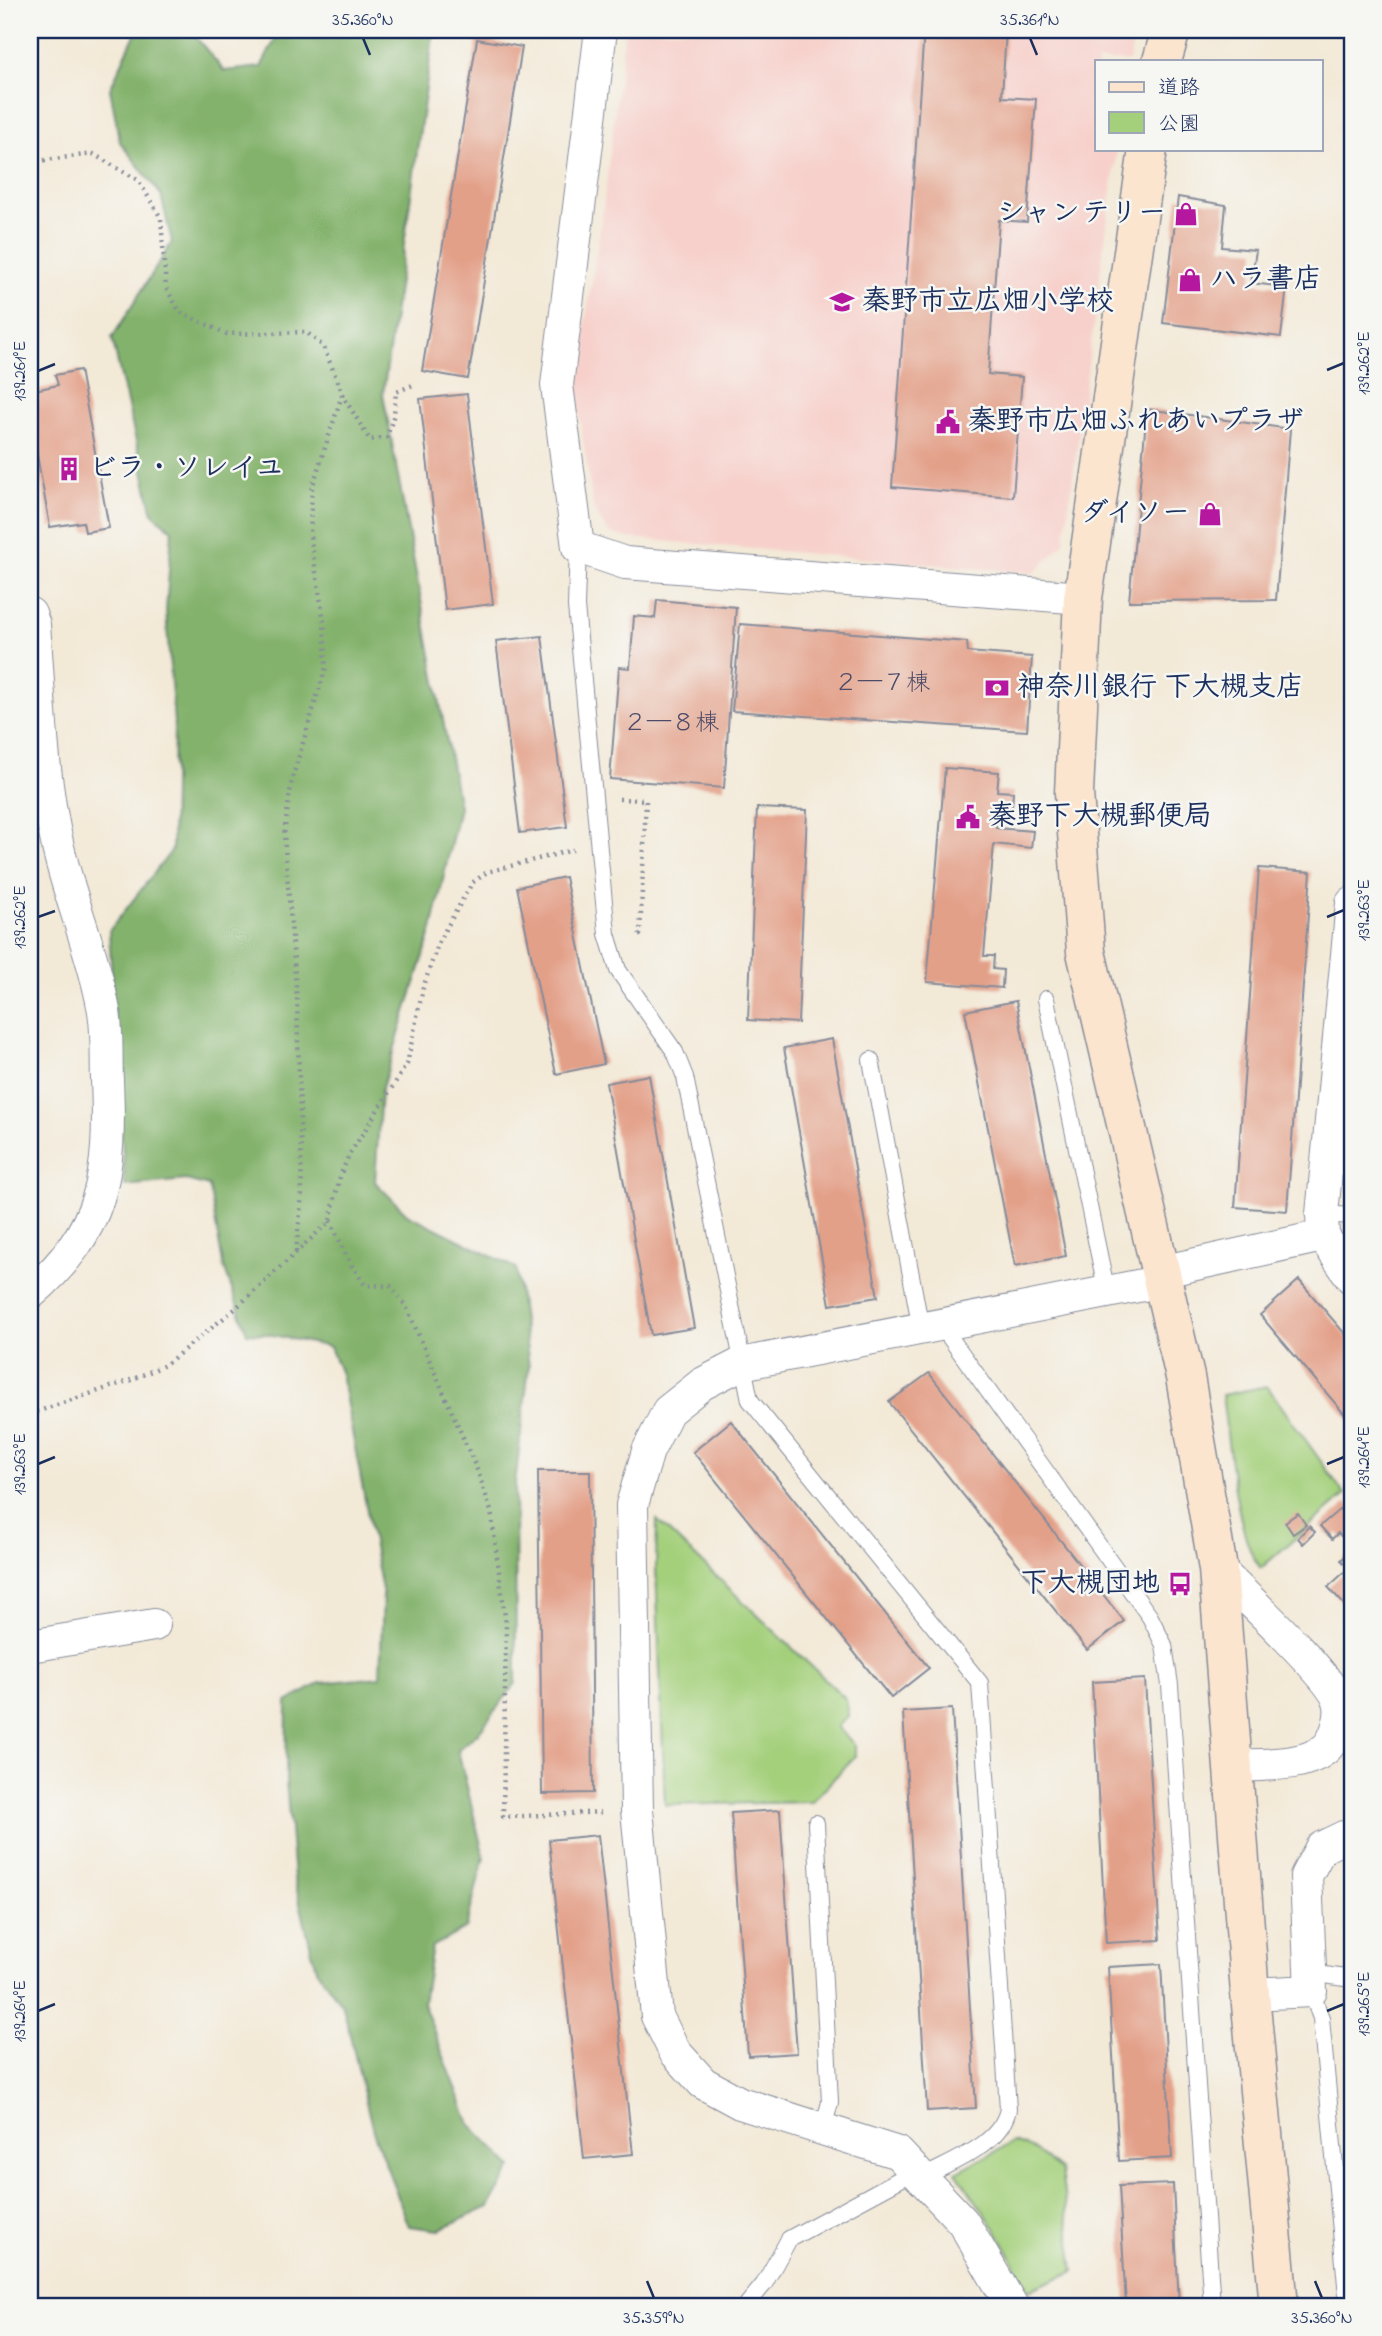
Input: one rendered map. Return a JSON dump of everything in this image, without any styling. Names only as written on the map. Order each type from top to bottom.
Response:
[{"type":"street","points":[[601,30],[557,385],[578,547],[625,563],[1083,597]]},
{"type":"street","points":[[1162,60],[1171,30]]},
{"type":"street","points":[[1148,150],[1083,597],[1074,793],[1086,952],[1185,1377],[1218,1569],[1235,1766],[1250,1994],[1279,2306]]},
{"type":"street","points":[[30,614],[34,625],[50,803],[56,836],[103,1007],[109,1143],[105,1180],[77,1244],[61,1267],[30,1294]]},
{"type":"street","points":[[1352,903],[1343,1097],[1333,1222],[1352,1278]]},
{"type":"street","points":[[1012,2306],[963,2222],[898,2153],[740,2103],[703,2083],[675,2052],[657,2016],[637,1810],[632,1504],[648,1451],[668,1411],[702,1384],[741,1364],[1107,1293],[1333,1222]]},
{"type":"street","points":[[1218,1569],[1326,1681],[1340,1704],[1338,1728],[1326,1749],[1301,1759],[1235,1766]]},
{"type":"street","points":[[30,1646],[154,1625]]},
{"type":"street","points":[[1250,1994],[1311,1982],[1306,1876],[1321,1848],[1352,1833]]},
{"type":"lane","points":[[578,547],[576,606],[607,934],[618,970],[675,1052],[685,1077],[750,1400],[980,1683],[1009,2109],[1006,2123],[989,2139],[789,2239],[764,2284],[746,2306]]},
{"type":"lane","points":[[1046,999],[1107,1293]]},
{"type":"lane","points":[[871,1060],[931,1327],[1150,1617],[1164,1645],[1170,1685],[1212,2306]]},
{"type":"lane","points":[[816,1824],[830,2102],[823,2129]]},
{"type":"lane","points":[[1348,2306],[1345,2212],[1321,2018],[1311,1982],[1352,1979]]},
{"type":"path","points":[[30,162],[93,154],[116,164],[138,180],[160,218],[166,288],[180,312],[227,334],[306,332],[323,346],[343,392],[370,440],[387,436],[394,414],[396,392],[413,385]]},
{"type":"path","points":[[296,1252],[302,1194],[297,1000],[284,834],[292,779],[326,667],[324,622],[310,535],[312,488],[343,392]]},
{"type":"path","points":[[607,934],[640,935],[646,800]]},
{"type":"path","points":[[30,1414],[131,1380],[165,1365],[235,1309],[330,1221],[340,1176],[349,1155],[407,1064],[427,976],[439,941],[472,883],[487,872],[597,844]]},
{"type":"path","points":[[330,1221],[350,1263],[365,1285],[390,1286],[406,1306],[478,1472],[491,1511],[506,1623],[503,1817],[607,1811]]},
{"type":"shaded area","name":"秦野市立広畑小学校","points":[[625,30],[1136,30],[1129,60],[1095,60],[1095,150],[1117,150],[1064,543],[1034,573],[628,538],[609,533],[594,511],[575,387],[602,217]]},
{"type":"green space","points":[[137,30],[190,30],[224,71],[261,67],[280,30],[434,30],[383,394],[459,807],[432,930],[381,1091],[375,1182],[407,1214],[516,1268],[529,1366],[515,1484],[516,1683],[478,1733],[458,1750],[484,1857],[466,1928],[432,1947],[423,2003],[470,2124],[512,2167],[489,2207],[438,2230],[409,2226],[373,2131],[343,2006],[316,1969],[294,1878],[286,1781],[287,1702],[320,1683],[380,1677],[383,1595],[341,1374],[330,1347],[268,1334],[247,1333],[223,1264],[209,1186],[186,1180],[125,1186],[109,931],[172,850],[174,723],[166,611],[172,530],[153,514],[112,338],[172,242],[161,195],[120,142],[110,89]]},
{"type":"green space","points":[[1267,1386],[1345,1495],[1261,1568],[1252,1554],[1239,1512],[1222,1395]]},
{"type":"green space","points":[[657,1520],[846,1699],[848,1716],[837,1727],[855,1745],[855,1756],[812,1802],[665,1805],[656,1567]]},
{"type":"green space","points":[[1013,2142],[1031,2148],[1061,2170],[1074,2271],[1029,2290],[996,2230],[956,2172]]},
{"type":"building","points":[[924,30],[1006,30],[1002,97],[1036,99],[1027,222],[999,220],[988,374],[1022,377],[1013,497],[892,487]]},
{"type":"building","points":[[477,39],[522,47],[468,379],[422,371]]},
{"type":"building","points":[[1178,197],[1226,205],[1222,247],[1256,250],[1251,283],[1287,287],[1281,337],[1163,323]]},
{"type":"building","name":"ビラ・ソレイユ","points":[[80,370],[109,528],[85,532],[83,522],[50,527],[30,416],[30,391],[58,385],[55,375]]},
{"type":"building","points":[[467,394],[493,604],[445,610],[420,399]]},
{"type":"building","name":"ダイソー","points":[[1147,409],[1290,429],[1276,600],[1129,601]]},
{"type":"building","points":[[657,600],[736,607],[724,788],[610,779],[619,667],[630,668],[634,616],[655,618]]},
{"type":"building","points":[[740,624],[967,642],[968,652],[1032,657],[1027,731],[732,711]]},
{"type":"building","points":[[542,636],[567,827],[520,833],[496,641]]},
{"type":"building","points":[[945,768],[999,772],[997,791],[1013,792],[1012,807],[997,805],[996,828],[1033,831],[1031,848],[994,844],[984,956],[994,956],[993,969],[1003,970],[1002,988],[927,982]]},
{"type":"building","points":[[757,808],[807,810],[798,1023],[748,1020]]},
{"type":"building","points":[[1259,868],[1311,872],[1287,1211],[1235,1207]]},
{"type":"building","points":[[565,877],[604,1064],[556,1074],[517,887]]},
{"type":"building","points":[[1016,1001],[1066,1256],[1015,1266],[965,1011]]},
{"type":"building","points":[[832,1039],[878,1297],[830,1305],[784,1048]]},
{"type":"building","points":[[649,1075],[694,1328],[651,1335],[606,1083]]},
{"type":"building","points":[[1299,1280],[1352,1342],[1352,1423],[1260,1315]]},
{"type":"building","points":[[929,1373],[1124,1621],[1087,1650],[889,1402]]},
{"type":"building","points":[[731,1421],[929,1668],[891,1698],[693,1452]]},
{"type":"building","points":[[538,1471],[590,1471],[593,1793],[542,1794]]},
{"type":"building","points":[[1347,1503],[1352,1508],[1352,1538],[1349,1534],[1344,1539],[1338,1533],[1332,1539],[1320,1526]]},
{"type":"building","points":[[1298,1513],[1306,1525],[1293,1534],[1285,1522]]},
{"type":"building","points":[[1309,1526],[1315,1532],[1303,1544],[1298,1538]]},
{"type":"building","points":[[1352,1550],[1352,1613],[1328,1587],[1349,1568],[1341,1560]]},
{"type":"building","points":[[1145,1679],[1160,1940],[1106,1943],[1092,1682]]},
{"type":"building","points":[[952,1709],[976,2108],[927,2111],[903,1712]]},
{"type":"building","points":[[780,1810],[797,2053],[748,2056],[731,1813]]},
{"type":"building","points":[[598,1835],[633,2154],[584,2159],[549,1840]]},
{"type":"building","points":[[1161,1964],[1172,2158],[1119,2161],[1108,1967]]},
{"type":"building","points":[[1173,2184],[1179,2306],[1126,2306],[1119,2186]]},
{"type":"building","points":[[961,2298],[966,2306],[946,2306]]},
{"type":"place","name":"シャンテリー","points":[[1186,214]]},
{"type":"place","name":"ハラ書店","points":[[1190,280]]},
{"type":"place","name":"秦野市立広畑小学校","points":[[842,302]]},
{"type":"place","name":"秦野市広畑ふれあいプラザ","points":[[948,422]]},
{"type":"place","name":"ビラ・ソレイユ","points":[[69,469]]},
{"type":"place","name":"ダイソー","points":[[1210,514]]},
{"type":"place","name":"神奈川銀行 下大槻支店","points":[[997,688]]},
{"type":"place","name":"秦野下大槻郵便局","points":[[968,817]]},
{"type":"place","name":"下大槻団地","points":[[1180,1584]]}]
